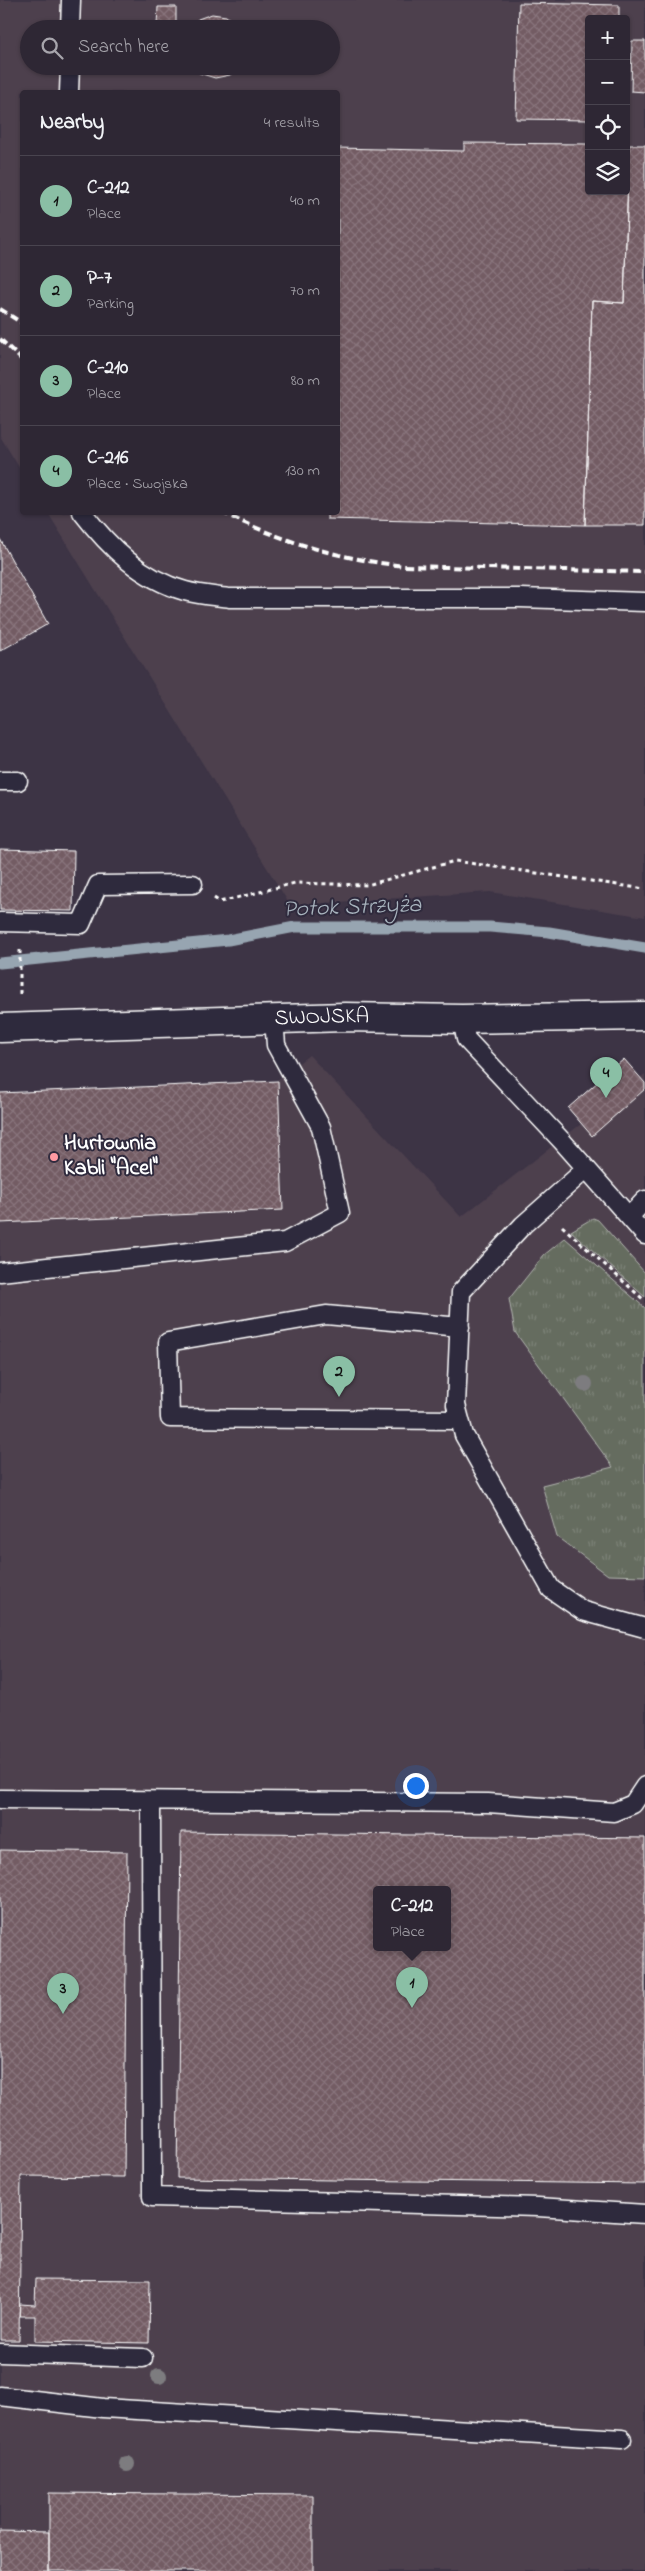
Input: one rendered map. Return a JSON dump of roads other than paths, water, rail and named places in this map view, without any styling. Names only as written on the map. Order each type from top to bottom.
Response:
[{"type":"street","name":"SWOJSKA","points":[[0,1028],[345,1017],[462,1020],[645,1016]]},
{"type":"lane","points":[[70,20],[71,0]]},
{"type":"lane","points":[[69,90],[70,75]]},
{"type":"lane","points":[[84,515],[101,537],[136,569],[184,591],[230,598],[520,598],[645,602]]},
{"type":"lane","points":[[0,781],[18,781]]},
{"type":"lane","points":[[0,922],[81,924],[98,885],[193,884]]},
{"type":"lane","points":[[0,1272],[285,1242],[340,1213],[321,1127],[276,1045],[274,1019]]},
{"type":"lane","points":[[462,1020],[466,1039],[645,1235]]},
{"type":"lane","points":[[586,1169],[545,1205],[461,1292],[456,1405],[464,1435],[551,1589],[583,1611],[645,1628]]},
{"type":"lane","points":[[629,1217],[645,1200]]},
{"type":"lane","points":[[460,1327],[326,1315],[168,1342],[170,1418],[460,1420]]},
{"type":"lane","points":[[0,1799],[488,1803],[614,1812],[633,1804],[645,1786]]},
{"type":"lane","points":[[150,1801],[152,2197],[538,2207],[645,2214]]},
{"type":"lane","points":[[0,2353],[143,2358]]},
{"type":"lane","points":[[0,2396],[113,2409],[622,2439]]},
{"type":"waterway","name":"Potok Strzyża","points":[[0,963],[228,940],[295,927],[490,927],[549,932],[645,948]]},
{"type":"railway","points":[[0,309],[20,322]]},
{"type":"railway","points":[[0,339],[20,358]]},
{"type":"railway","points":[[228,515],[288,540],[356,559],[380,563],[404,566],[645,572]]},
{"type":"place","name":"C-216","points":[[606,1098]]},
{"type":"place","name":"Hurtownia Kabli \"Acel\"","points":[[54,1157]]},
{"type":"place","name":"P-7","points":[[339,1397]]},
{"type":"place","name":"C-212","points":[[412,2008]]},
{"type":"place","name":"C-210","points":[[63,2014]]}]
